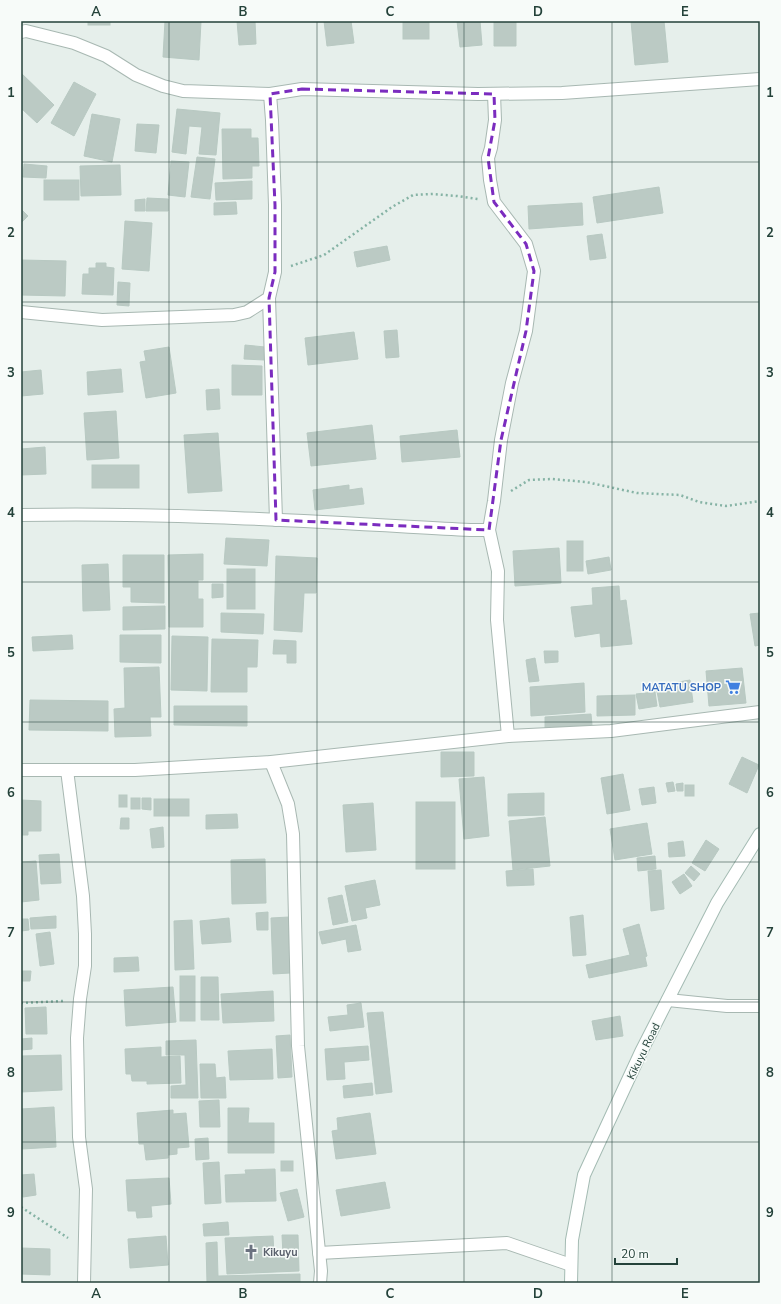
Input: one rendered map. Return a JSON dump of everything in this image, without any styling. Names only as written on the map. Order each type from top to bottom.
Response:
[{"type":"street","points":[[23,29],[74,42],[106,56],[136,75],[163,86],[183,91],[270,94],[302,89],[494,94],[562,93],[760,79]]},
{"type":"street","points":[[270,94],[275,197],[275,272],[269,298],[276,520]]},
{"type":"street","points":[[494,94],[495,120],[488,158],[494,202],[526,244],[534,271],[526,331],[512,383],[501,440],[489,530],[498,571],[497,620],[508,736]]},
{"type":"street","points":[[21,312],[102,320],[234,315],[247,312],[269,298]]},
{"type":"street","points":[[21,515],[135,515],[489,530]]},
{"type":"street","points":[[21,770],[135,770],[271,762],[508,736],[611,731],[760,712]]},
{"type":"street","points":[[271,762],[288,804],[293,834],[298,1046],[321,1271],[320,1283]]},
{"type":"street","points":[[67,770],[83,896],[85,927],[85,966],[80,999],[77,1038],[78,1137],[86,1189],[84,1283]]},
{"type":"street","name":"Kikuyu Road","points":[[571,1283],[572,1240],[584,1175],[641,1052],[717,903],[760,834]]},
{"type":"street","points":[[668,1000],[727,1006],[760,1006]]},
{"type":"street","points":[[319,1253],[507,1243],[571,1264]]},
{"type":"path","points":[[275,272],[324,255],[392,207],[413,195],[433,194],[457,196],[494,202]]},
{"type":"path","points":[[494,501],[529,480],[552,479],[586,482],[637,493],[680,495],[699,502],[726,506],[760,501]]},
{"type":"path","points":[[21,1003],[80,999]]},
{"type":"path","points":[[21,1207],[85,1249]]},
{"type":"highlighted area","points":[[302,89],[494,94],[495,120],[488,158],[494,202],[526,244],[534,271],[526,331],[501,440],[489,530],[276,520],[269,298],[275,272],[275,205],[270,94]]},
{"type":"building","points":[[88,21],[110,21],[110,25],[88,25]]},
{"type":"building","points":[[165,21],[201,21],[199,60],[163,57]]},
{"type":"building","points":[[237,21],[255,21],[256,44],[239,45]]},
{"type":"building","points":[[324,21],[351,21],[354,43],[327,46]]},
{"type":"building","points":[[403,21],[429,21],[429,39],[403,39]]},
{"type":"building","points":[[457,21],[480,21],[482,45],[460,47]]},
{"type":"building","points":[[516,21],[516,46],[494,46],[494,22]]},
{"type":"building","points":[[631,21],[664,21],[668,62],[635,65]]},
{"type":"building","points":[[21,73],[54,105],[37,123],[21,108]]},
{"type":"building","points":[[74,82],[96,94],[74,136],[51,123]]},
{"type":"building","points":[[177,109],[220,113],[216,155],[199,154],[202,127],[189,126],[186,154],[172,152]]},
{"type":"building","points":[[92,114],[120,119],[112,162],[84,156]]},
{"type":"building","points":[[137,124],[159,125],[156,153],[135,151]]},
{"type":"building","points":[[222,129],[251,129],[251,138],[258,138],[259,166],[252,166],[252,178],[223,179]]},
{"type":"building","points":[[197,157],[215,159],[210,199],[191,197]]},
{"type":"building","points":[[171,161],[189,162],[185,197],[168,195]]},
{"type":"building","points":[[24,164],[47,166],[46,178],[23,177]]},
{"type":"building","points":[[120,165],[121,195],[81,196],[80,166]]},
{"type":"building","points":[[44,180],[79,180],[79,200],[44,200]]},
{"type":"building","points":[[252,181],[252,199],[216,200],[215,183]]},
{"type":"building","points":[[659,187],[663,213],[597,223],[593,197]]},
{"type":"building","points":[[147,198],[168,199],[168,211],[146,211]]},
{"type":"building","points":[[145,199],[145,211],[135,211],[135,200]]},
{"type":"building","points":[[236,202],[237,214],[214,215],[214,203]]},
{"type":"building","points":[[582,203],[583,225],[529,229],[528,206]]},
{"type":"building","points":[[21,209],[28,216],[21,223]]},
{"type":"building","points":[[125,221],[152,223],[149,271],[122,269]]},
{"type":"building","points":[[602,234],[606,258],[590,260],[587,236]]},
{"type":"building","points":[[387,246],[390,260],[357,267],[354,252]]},
{"type":"building","points":[[21,260],[66,261],[65,296],[21,295]]},
{"type":"building","points":[[96,263],[106,263],[106,267],[114,268],[113,295],[82,294],[83,274],[89,274],[89,268],[96,268]]},
{"type":"building","points":[[118,282],[130,283],[129,306],[117,305]]},
{"type":"building","points":[[397,330],[399,357],[386,358],[384,331]]},
{"type":"building","points":[[354,332],[358,359],[308,365],[305,338]]},
{"type":"building","points":[[245,345],[265,347],[264,360],[244,359]]},
{"type":"building","points":[[169,347],[176,393],[146,398],[140,362],[146,361],[144,351]]},
{"type":"building","points":[[232,365],[262,366],[262,395],[232,395]]},
{"type":"building","points":[[121,369],[123,392],[88,395],[87,372]]},
{"type":"building","points":[[41,370],[43,394],[21,396],[21,372]]},
{"type":"building","points":[[219,389],[220,409],[207,410],[206,390]]},
{"type":"building","points":[[116,411],[119,458],[87,460],[84,413]]},
{"type":"building","points":[[372,425],[376,459],[311,466],[307,433]]},
{"type":"building","points":[[457,430],[460,457],[402,462],[400,436]]},
{"type":"building","points":[[218,433],[222,491],[188,493],[184,435]]},
{"type":"building","points":[[45,447],[46,474],[21,475],[21,449]]},
{"type":"building","points":[[92,465],[139,465],[139,488],[92,488]]},
{"type":"building","points":[[349,485],[349,490],[362,488],[364,504],[315,510],[313,490]]},
{"type":"building","points":[[226,538],[269,540],[267,566],[224,564]]},
{"type":"building","points":[[567,541],[583,541],[583,571],[567,571]]},
{"type":"building","points":[[559,548],[561,583],[515,586],[513,551]]},
{"type":"building","points":[[203,554],[203,580],[198,580],[198,599],[203,599],[203,627],[169,627],[168,555]]},
{"type":"building","points":[[123,555],[164,555],[164,603],[131,602],[131,587],[123,587]]},
{"type":"building","points":[[276,556],[317,558],[316,593],[304,593],[302,632],[274,630]]},
{"type":"building","points":[[609,557],[611,570],[588,574],[586,561]]},
{"type":"building","points":[[108,564],[110,610],[83,611],[82,565]]},
{"type":"building","points":[[227,569],[255,569],[255,609],[227,609]]},
{"type":"building","points":[[212,584],[223,584],[223,597],[212,598]]},
{"type":"building","points":[[619,586],[620,601],[626,600],[632,644],[601,647],[600,633],[575,637],[571,607],[593,605],[592,588]]},
{"type":"building","points":[[165,606],[165,629],[123,630],[123,607]]},
{"type":"building","points":[[221,613],[264,614],[263,634],[221,632]]},
{"type":"building","points":[[760,613],[760,645],[755,646],[750,614]]},
{"type":"building","points":[[72,635],[73,649],[33,651],[32,637]]},
{"type":"building","points":[[120,635],[161,635],[161,663],[120,662]]},
{"type":"building","points":[[172,636],[208,637],[207,691],[171,690]]},
{"type":"building","points":[[212,639],[258,640],[257,667],[247,667],[247,692],[211,692]]},
{"type":"building","points":[[274,640],[296,641],[296,663],[287,663],[287,654],[273,654]]},
{"type":"building","points":[[544,651],[558,651],[558,662],[545,663]]},
{"type":"building","points":[[535,658],[539,681],[529,682],[526,660]]},
{"type":"building","points":[[159,667],[161,717],[150,717],[151,736],[115,737],[114,709],[125,708],[124,668]]},
{"type":"building","points":[[742,668],[746,703],[709,706],[706,671]]},
{"type":"building","points":[[690,680],[693,702],[660,707],[656,686]]},
{"type":"building","points":[[584,683],[585,712],[531,716],[530,687]]},
{"type":"building","points":[[655,692],[657,706],[639,709],[636,694]]},
{"type":"building","points":[[635,695],[635,715],[597,716],[597,696]]},
{"type":"building","points":[[30,700],[108,701],[108,731],[29,730]]},
{"type":"building","points":[[174,706],[247,706],[247,726],[174,725]]},
{"type":"building","points":[[591,714],[592,725],[545,728],[545,717]]},
{"type":"building","points":[[441,752],[474,752],[474,776],[441,777]]},
{"type":"building","points":[[742,757],[759,765],[747,793],[729,784]]},
{"type":"building","points":[[623,774],[630,810],[607,814],[601,778]]},
{"type":"building","points":[[484,777],[489,836],[464,839],[459,779]]},
{"type":"building","points":[[673,782],[675,791],[668,792],[666,783]]},
{"type":"building","points":[[683,783],[683,791],[677,791],[676,784]]},
{"type":"building","points":[[685,785],[694,785],[694,796],[685,796]]},
{"type":"building","points":[[654,787],[656,803],[642,805],[639,789]]},
{"type":"building","points":[[544,793],[544,815],[508,816],[508,794]]},
{"type":"building","points":[[119,795],[127,795],[127,807],[119,807]]},
{"type":"building","points":[[131,798],[140,798],[140,809],[131,809]]},
{"type":"building","points":[[142,798],[151,798],[151,810],[142,809]]},
{"type":"building","points":[[154,799],[189,799],[189,816],[154,816]]},
{"type":"building","points":[[21,800],[41,801],[41,831],[28,831],[28,835],[21,835]]},
{"type":"building","points":[[416,802],[455,802],[455,869],[416,869]]},
{"type":"building","points":[[373,803],[376,850],[346,852],[343,805]]},
{"type":"building","points":[[237,814],[238,828],[206,829],[206,815]]},
{"type":"building","points":[[545,817],[550,866],[513,870],[509,821]]},
{"type":"building","points":[[121,818],[129,818],[129,829],[120,829]]},
{"type":"building","points":[[647,823],[652,854],[615,860],[610,829]]},
{"type":"building","points":[[163,827],[164,847],[152,848],[150,829]]},
{"type":"building","points":[[706,840],[719,849],[705,871],[692,863]]},
{"type":"building","points":[[683,841],[685,856],[669,857],[668,843]]},
{"type":"building","points":[[59,854],[61,883],[41,884],[39,855]]},
{"type":"building","points":[[655,856],[656,869],[638,871],[637,858]]},
{"type":"building","points":[[265,859],[266,903],[232,904],[231,860]]},
{"type":"building","points":[[36,861],[39,900],[21,902],[21,862]]},
{"type":"building","points":[[691,866],[700,874],[694,881],[685,873]]},
{"type":"building","points":[[533,869],[534,885],[507,886],[506,871]]},
{"type":"building","points":[[661,870],[664,909],[651,911],[648,871]]},
{"type":"building","points":[[684,874],[692,886],[680,894],[672,882]]},
{"type":"building","points":[[375,880],[380,905],[365,908],[367,918],[352,921],[345,886]]},
{"type":"building","points":[[342,895],[348,922],[333,925],[328,898]]},
{"type":"building","points":[[268,912],[268,930],[257,930],[256,913]]},
{"type":"building","points":[[583,915],[586,955],[573,956],[570,917]]},
{"type":"building","points":[[56,916],[56,928],[31,929],[30,918]]},
{"type":"building","points":[[289,917],[290,973],[273,974],[271,918]]},
{"type":"building","points":[[229,918],[231,942],[202,944],[200,921]]},
{"type":"building","points":[[21,919],[28,919],[29,930],[21,931]]},
{"type":"building","points":[[192,920],[194,969],[175,970],[174,921]]},
{"type":"building","points":[[639,924],[647,956],[645,957],[647,966],[589,978],[586,965],[630,955],[623,929]]},
{"type":"building","points":[[356,925],[361,950],[348,952],[346,939],[322,944],[319,932]]},
{"type":"building","points":[[50,932],[54,964],[40,966],[36,934]]},
{"type":"building","points":[[138,957],[139,971],[114,972],[114,958]]},
{"type":"building","points":[[21,971],[31,971],[30,981],[21,981]]},
{"type":"building","points":[[180,976],[195,976],[195,1021],[180,1021]]},
{"type":"building","points":[[201,977],[218,977],[219,1020],[201,1020]]},
{"type":"building","points":[[173,987],[176,1022],[126,1026],[124,990]]},
{"type":"building","points":[[273,991],[274,1021],[223,1023],[221,994]]},
{"type":"building","points":[[361,1003],[364,1027],[330,1031],[328,1017],[348,1015],[347,1005]]},
{"type":"building","points":[[46,1007],[47,1034],[26,1034],[25,1008]]},
{"type":"building","points":[[383,1012],[392,1092],[376,1094],[367,1013]]},
{"type":"building","points":[[620,1016],[623,1036],[596,1040],[592,1021]]},
{"type":"building","points":[[290,1035],[292,1077],[278,1078],[276,1036]]},
{"type":"building","points":[[32,1038],[32,1049],[21,1050],[21,1039]]},
{"type":"building","points":[[196,1040],[198,1098],[171,1098],[171,1086],[186,1085],[185,1055],[166,1055],[166,1041]]},
{"type":"building","points":[[368,1046],[369,1060],[344,1062],[345,1079],[327,1080],[325,1049]]},
{"type":"building","points":[[161,1047],[161,1057],[180,1056],[181,1083],[147,1084],[147,1081],[132,1081],[131,1074],[126,1074],[125,1049]]},
{"type":"building","points":[[272,1049],[273,1079],[230,1080],[228,1051]]},
{"type":"building","points":[[61,1055],[62,1090],[21,1092],[21,1056]]},
{"type":"building","points":[[200,1064],[215,1064],[216,1078],[225,1077],[226,1098],[201,1098]]},
{"type":"building","points":[[372,1083],[373,1095],[344,1098],[343,1086]]},
{"type":"building","points":[[219,1100],[220,1127],[200,1127],[199,1101]]},
{"type":"building","points":[[54,1107],[56,1147],[22,1149],[21,1109]]},
{"type":"building","points":[[228,1108],[249,1108],[248,1123],[274,1123],[274,1153],[228,1153]]},
{"type":"building","points":[[173,1110],[173,1114],[186,1113],[189,1147],[177,1148],[177,1154],[168,1155],[168,1158],[146,1160],[144,1144],[139,1144],[137,1113]]},
{"type":"building","points":[[370,1113],[376,1154],[336,1159],[332,1131],[338,1130],[337,1118]]},
{"type":"building","points":[[208,1138],[209,1159],[196,1160],[195,1139]]},
{"type":"building","points":[[281,1161],[293,1161],[293,1171],[281,1171]]},
{"type":"building","points":[[219,1162],[221,1203],[205,1204],[203,1163]]},
{"type":"building","points":[[275,1169],[276,1201],[226,1202],[225,1175],[246,1174],[245,1170]]},
{"type":"building","points":[[34,1174],[36,1195],[23,1197],[21,1175]]},
{"type":"building","points":[[169,1178],[171,1204],[151,1206],[152,1217],[137,1218],[136,1211],[128,1211],[126,1180]]},
{"type":"building","points":[[385,1182],[390,1208],[341,1216],[336,1190]]},
{"type":"building","points":[[297,1189],[304,1217],[288,1221],[280,1193]]},
{"type":"building","points":[[228,1222],[229,1235],[204,1236],[203,1224]]},
{"type":"building","points":[[282,1235],[298,1235],[299,1271],[227,1274],[225,1238],[273,1236],[274,1255],[283,1255]]},
{"type":"building","points":[[166,1236],[168,1265],[130,1268],[128,1239]]},
{"type":"building","points":[[217,1242],[218,1276],[300,1274],[300,1283],[207,1283],[206,1243]]},
{"type":"building","points":[[21,1248],[50,1249],[50,1275],[21,1274]]},
{"type":"place","name":"MATATU SHOP","points":[[733,687]]},
{"type":"place","name":"Kikuyu","points":[[251,1252]]}]
